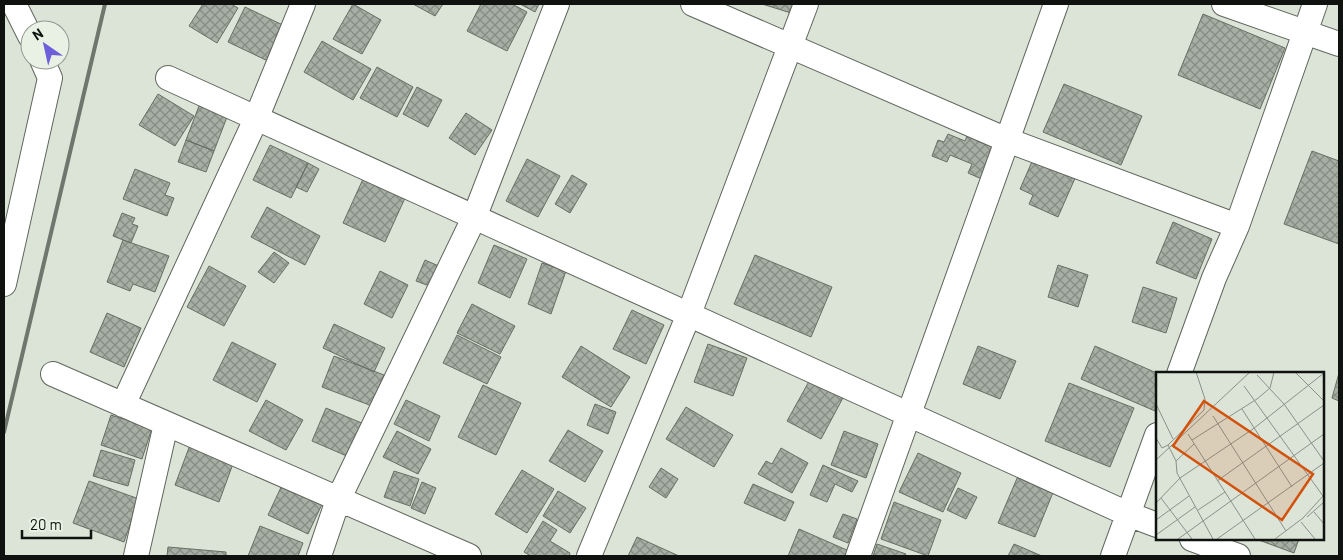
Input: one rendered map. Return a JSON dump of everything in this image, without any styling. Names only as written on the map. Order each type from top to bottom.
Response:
[{"type":"street","points":[[14,4],[22,20]]},
{"type":"street","points":[[123,405],[256,119],[303,4]]},
{"type":"street","points":[[319,556],[338,500],[474,218],[556,4]]},
{"type":"street","points":[[693,4],[1008,140],[1237,226]]},
{"type":"street","points":[[589,556],[690,314],[806,4]]},
{"type":"street","points":[[858,556],[907,413],[1056,4]]},
{"type":"street","points":[[1224,4],[1339,44]]},
{"type":"street","points":[[1180,372],[1214,278],[1237,226],[1315,4]]},
{"type":"street","points":[[4,284],[50,78],[46,70]]},
{"type":"street","points":[[168,78],[1128,514],[1156,525]]},
{"type":"street","points":[[53,374],[469,556]]},
{"type":"street","points":[[136,556],[166,424]]},
{"type":"street","points":[[1113,556],[1156,438]]},
{"type":"street","points":[[1195,540],[1238,556]]},
{"type":"building","points":[[203,4],[231,4],[238,8],[217,43],[189,26]]},
{"type":"building","points":[[353,4],[381,20],[362,54],[333,39]]},
{"type":"building","points":[[413,4],[443,4],[435,16]]},
{"type":"building","points":[[481,4],[512,4],[527,12],[507,51],[467,31]]},
{"type":"building","points":[[520,4],[539,4],[535,12]]},
{"type":"building","points":[[762,4],[794,4],[791,13]]},
{"type":"building","points":[[245,7],[287,27],[270,62],[228,42]]},
{"type":"building","points":[[1203,14],[1285,48],[1260,109],[1178,75]]},
{"type":"building","points":[[322,41],[371,69],[353,100],[304,72]]},
{"type":"building","points":[[377,67],[413,87],[397,117],[360,98]]},
{"type":"building","points":[[1064,84],[1142,116],[1121,165],[1043,132]]},
{"type":"building","points":[[417,87],[442,100],[428,127],[403,114]]},
{"type":"building","points":[[158,94],[194,116],[175,146],[139,125]]},
{"type":"building","points":[[199,106],[227,117],[214,151],[186,140]]},
{"type":"building","points":[[466,113],[492,130],[475,155],[449,138]]},
{"type":"building","points":[[969,131],[979,135],[977,141],[985,144],[987,139],[999,144],[984,180],[968,173],[972,164],[950,155],[947,162],[932,156],[938,140],[944,142],[948,134],[965,141]]},
{"type":"building","points":[[186,140],[214,151],[206,172],[178,162]]},
{"type":"building","points":[[270,145],[308,163],[291,198],[253,180]]},
{"type":"building","points":[[1312,151],[1339,161],[1339,244],[1284,224]]},
{"type":"building","points":[[1034,157],[1076,176],[1058,217],[1029,204],[1033,195],[1020,189]]},
{"type":"building","points":[[527,159],[560,176],[538,217],[506,201]]},
{"type":"building","points":[[308,163],[319,169],[307,192],[296,187]]},
{"type":"building","points":[[135,169],[170,183],[165,195],[174,198],[167,216],[123,199]]},
{"type":"building","points":[[572,175],[587,184],[570,213],[555,204]]},
{"type":"building","points":[[363,179],[405,198],[385,242],[343,223]]},
{"type":"building","points":[[267,207],[320,236],[305,265],[251,237]]},
{"type":"building","points":[[122,213],[135,218],[132,224],[138,226],[131,243],[113,236]]},
{"type":"building","points":[[1173,222],[1212,239],[1196,279],[1156,263]]},
{"type":"building","points":[[123,240],[169,256],[155,292],[133,284],[130,291],[107,282]]},
{"type":"building","points":[[494,245],[527,259],[510,298],[478,283]]},
{"type":"building","points":[[274,252],[289,263],[274,283],[258,272]]},
{"type":"building","points":[[755,255],[832,287],[811,337],[734,304]]},
{"type":"building","points":[[425,260],[441,267],[432,287],[416,281]]},
{"type":"building","points":[[542,263],[566,271],[551,314],[528,304]]},
{"type":"building","points":[[1058,265],[1088,275],[1078,307],[1048,297]]},
{"type":"building","points":[[209,266],[246,286],[224,326],[187,307]]},
{"type":"building","points":[[380,271],[408,285],[392,318],[364,304]]},
{"type":"building","points":[[1143,287],[1177,298],[1166,333],[1132,322]]},
{"type":"building","points":[[472,304],[515,326],[500,354],[457,333]]},
{"type":"building","points":[[632,310],[664,325],[646,364],[613,349]]},
{"type":"building","points":[[107,313],[141,328],[124,367],[90,352]]},
{"type":"building","points":[[334,324],[385,348],[374,372],[323,348]]},
{"type":"building","points":[[457,335],[501,357],[487,384],[443,363]]},
{"type":"building","points":[[232,342],[276,364],[257,402],[213,380]]},
{"type":"building","points":[[708,344],[747,358],[733,396],[694,382]]},
{"type":"building","points":[[581,346],[630,377],[611,407],[562,377]]},
{"type":"building","points":[[978,346],[1016,361],[1000,399],[963,384]]},
{"type":"building","points":[[1095,346],[1156,373],[1155,411],[1081,379]]},
{"type":"building","points":[[334,356],[384,375],[372,406],[322,387]]},
{"type":"building","points":[[1339,373],[1339,401],[1332,398]]},
{"type":"building","points":[[812,376],[845,394],[821,439],[787,421]]},
{"type":"building","points":[[1069,383],[1134,408],[1110,467],[1045,441]]},
{"type":"building","points":[[483,385],[521,403],[496,455],[458,437]]},
{"type":"building","points":[[266,400],[303,420],[286,450],[249,431]]},
{"type":"building","points":[[406,400],[440,416],[429,441],[394,424]]},
{"type":"building","points":[[595,404],[616,412],[608,434],[587,425]]},
{"type":"building","points":[[686,407],[733,435],[714,467],[666,439]]},
{"type":"building","points":[[326,408],[364,424],[349,457],[312,441]]},
{"type":"building","points":[[111,415],[152,428],[142,459],[101,445]]},
{"type":"building","points":[[568,430],[603,451],[585,482],[549,461]]},
{"type":"building","points":[[397,431],[431,449],[418,474],[383,457]]},
{"type":"building","points":[[844,431],[878,444],[866,478],[831,465]]},
{"type":"building","points":[[190,445],[234,461],[219,502],[175,485]]},
{"type":"building","points":[[781,448],[808,463],[792,493],[758,474],[766,461],[772,464]]},
{"type":"building","points":[[101,450],[135,460],[128,486],[93,476]]},
{"type":"building","points":[[918,453],[961,473],[943,512],[899,492]]},
{"type":"building","points":[[823,465],[858,481],[852,492],[835,484],[827,502],[810,495]]},
{"type":"building","points":[[661,468],[678,479],[666,498],[649,487]]},
{"type":"building","points":[[522,470],[554,489],[527,533],[495,514]]},
{"type":"building","points":[[394,471],[419,479],[410,506],[384,497]]},
{"type":"building","points":[[1018,476],[1054,490],[1035,537],[998,523]]},
{"type":"building","points":[[89,481],[139,499],[124,542],[73,523]]},
{"type":"building","points":[[422,482],[436,488],[425,514],[411,508]]},
{"type":"building","points":[[283,483],[323,502],[308,534],[268,515]]},
{"type":"building","points":[[753,484],[794,502],[785,521],[744,503]]},
{"type":"building","points":[[958,488],[977,497],[966,519],[947,510]]},
{"type":"building","points":[[558,491],[586,508],[570,533],[543,516]]},
{"type":"building","points":[[894,502],[941,520],[928,556],[881,539]]},
{"type":"building","points":[[843,514],[857,519],[848,543],[833,537]]},
{"type":"building","points":[[543,521],[557,530],[550,541],[570,553],[569,556],[531,556],[524,552]]},
{"type":"building","points":[[260,526],[303,543],[298,556],[248,556]]},
{"type":"building","points":[[799,529],[849,551],[847,556],[788,556]]},
{"type":"building","points":[[637,537],[679,556],[628,556]]},
{"type":"building","points":[[1259,540],[1299,540],[1294,553]]},
{"type":"building","points":[[877,544],[906,554],[905,556],[873,556]]},
{"type":"building","points":[[1014,544],[1042,556],[1008,556]]},
{"type":"building","points":[[168,547],[226,552],[226,556],[167,556]]},
{"type":"railway","points":[[4,432],[105,4]]}]
